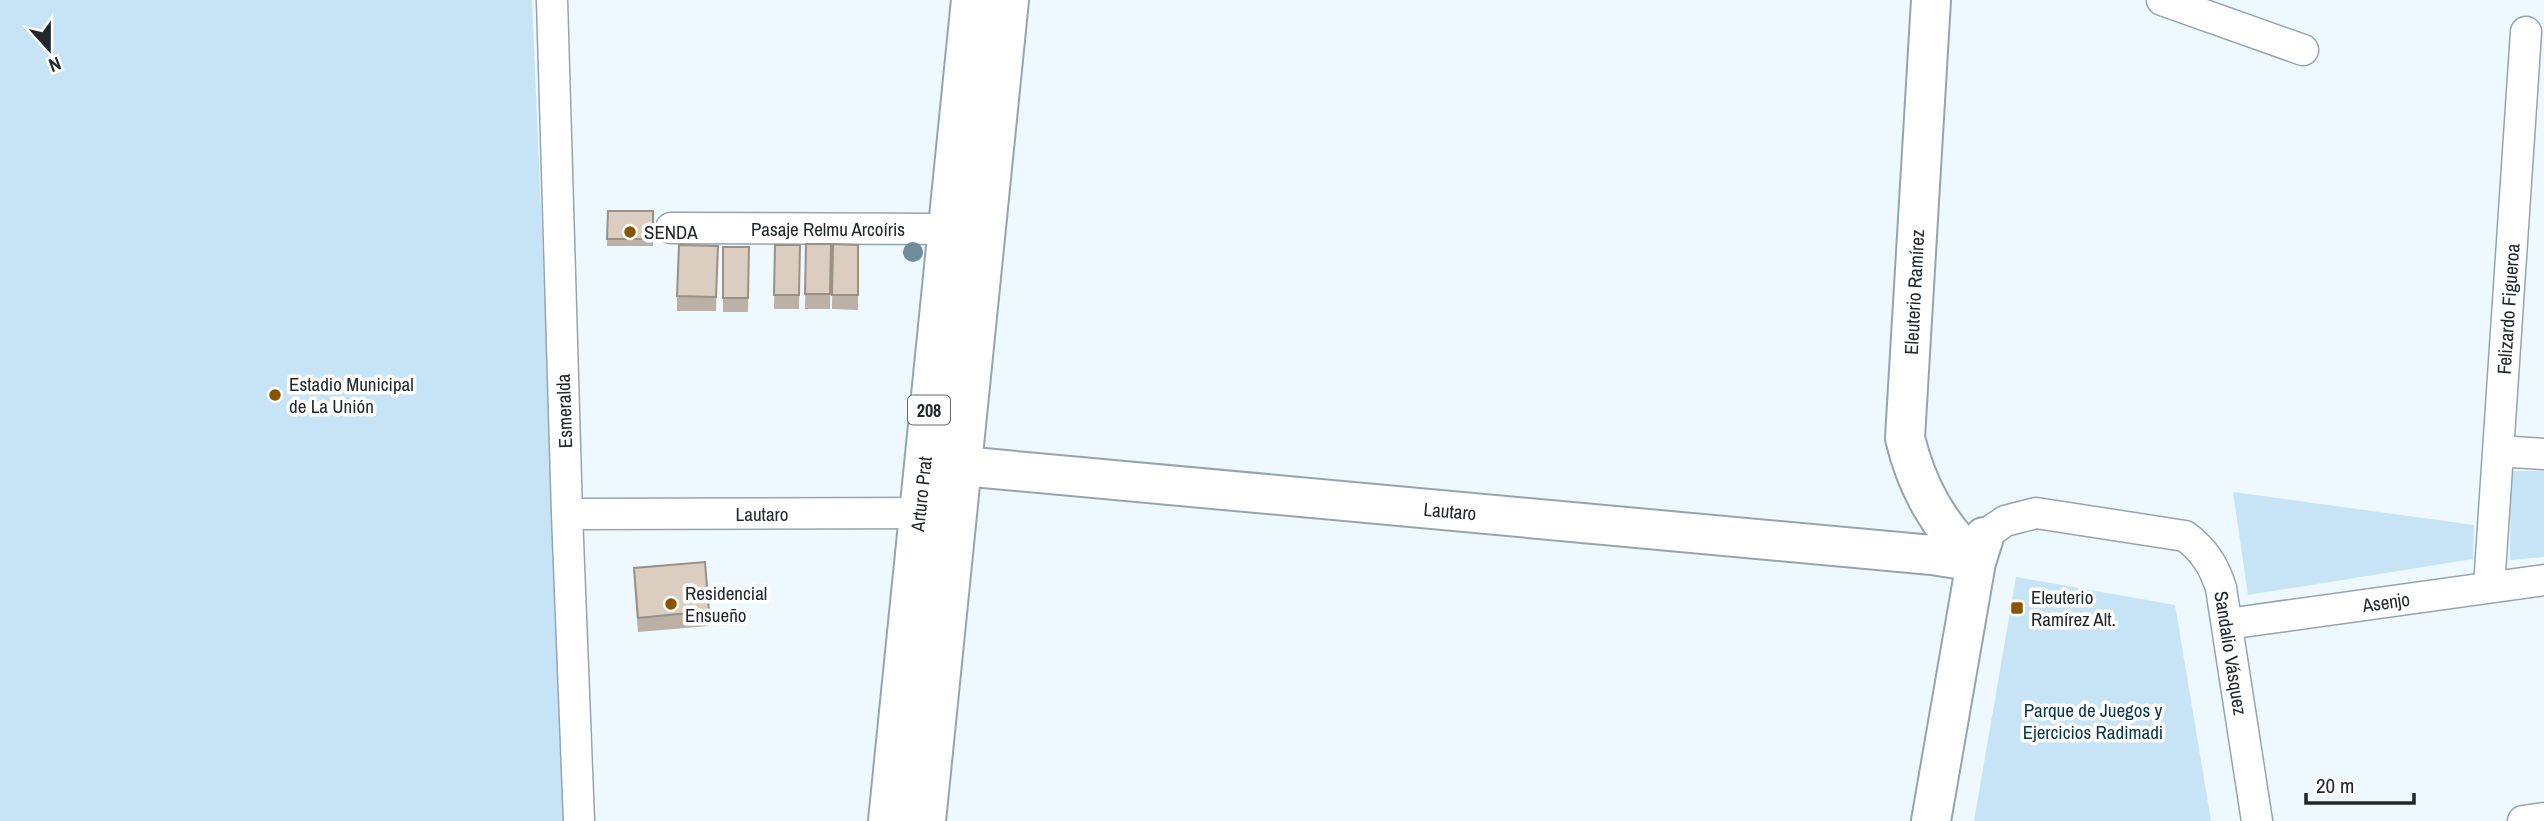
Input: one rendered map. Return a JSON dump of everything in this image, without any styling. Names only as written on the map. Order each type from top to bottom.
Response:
[{"type":"street","name":"Esmeralda","points":[[552,0],[579,821]]},
{"type":"street","name":"Arturo Prat","points":[[888,821],[971,0]]},
{"type":"street","name":"Arturo Prat","points":[[926,821],[1009,0]]},
{"type":"street","name":"Eleuterio Ramírez","points":[[1931,0],[1905,438],[1919,485],[1943,527],[1980,549]]},
{"type":"street","points":[[2162,0],[2303,50]]},
{"type":"street","name":"Felizardo Figueroa","points":[[2489,587],[2526,32]]},
{"type":"street","name":"Pasaje Relmu Arcoíris","points":[[671,228],[947,229],[985,234]]},
{"type":"street","points":[[2498,451],[2544,454]]},
{"type":"street","name":"Lautaro","points":[[924,463],[1932,555],[1980,549]]},
{"type":"street","name":"Lautaro","points":[[567,514],[957,513]]},
{"type":"street","name":"Sandalio Vásquez","points":[[1980,549],[2005,521],[2036,513],[2185,536],[2197,545],[2216,572],[2221,588],[2257,821]]},
{"type":"street","points":[[1931,821],[1980,549]]},
{"type":"street","name":"Asenjo","points":[[2227,624],[2544,580]]},
{"type":"street","points":[[2524,821],[2544,818]]},
{"type":"green space","name":"Estadio Municipal de La Unión","points":[[0,0],[532,0],[567,821],[0,821]]},
{"type":"green space","points":[[2511,471],[2544,471],[2544,557],[2510,560]]},
{"type":"green space","points":[[2233,492],[2474,525],[2473,559],[2248,595]]},
{"type":"green space","name":"Parque de Juegos y Ejercicios Radimadi","points":[[2016,577],[2175,605],[2211,821],[1974,821]]},
{"type":"building","name":"SENDA","points":[[608,211],[653,211],[653,239],[607,239]]},
{"type":"building","points":[[806,244],[831,244],[830,294],[805,294]]},
{"type":"building","points":[[833,244],[858,245],[858,295],[832,295]]},
{"type":"building","points":[[679,245],[718,246],[716,297],[677,296]]},
{"type":"building","points":[[775,245],[800,245],[799,295],[774,295]]},
{"type":"building","points":[[723,247],[749,247],[748,298],[723,298]]},
{"type":"building","name":"Residencial Ensueño","points":[[705,562],[709,611],[638,618],[634,568]]},
{"type":"place","name":"SENDA","points":[[630,232]]},
{"type":"place","name":"Estadio Municipal de La Unión","points":[[275,395]]},
{"type":"place","name":"Residencial Ensueño","points":[[671,604]]},
{"type":"place","name":"Eleuterio Ramírez Alt.","points":[[2017,608]]}]
